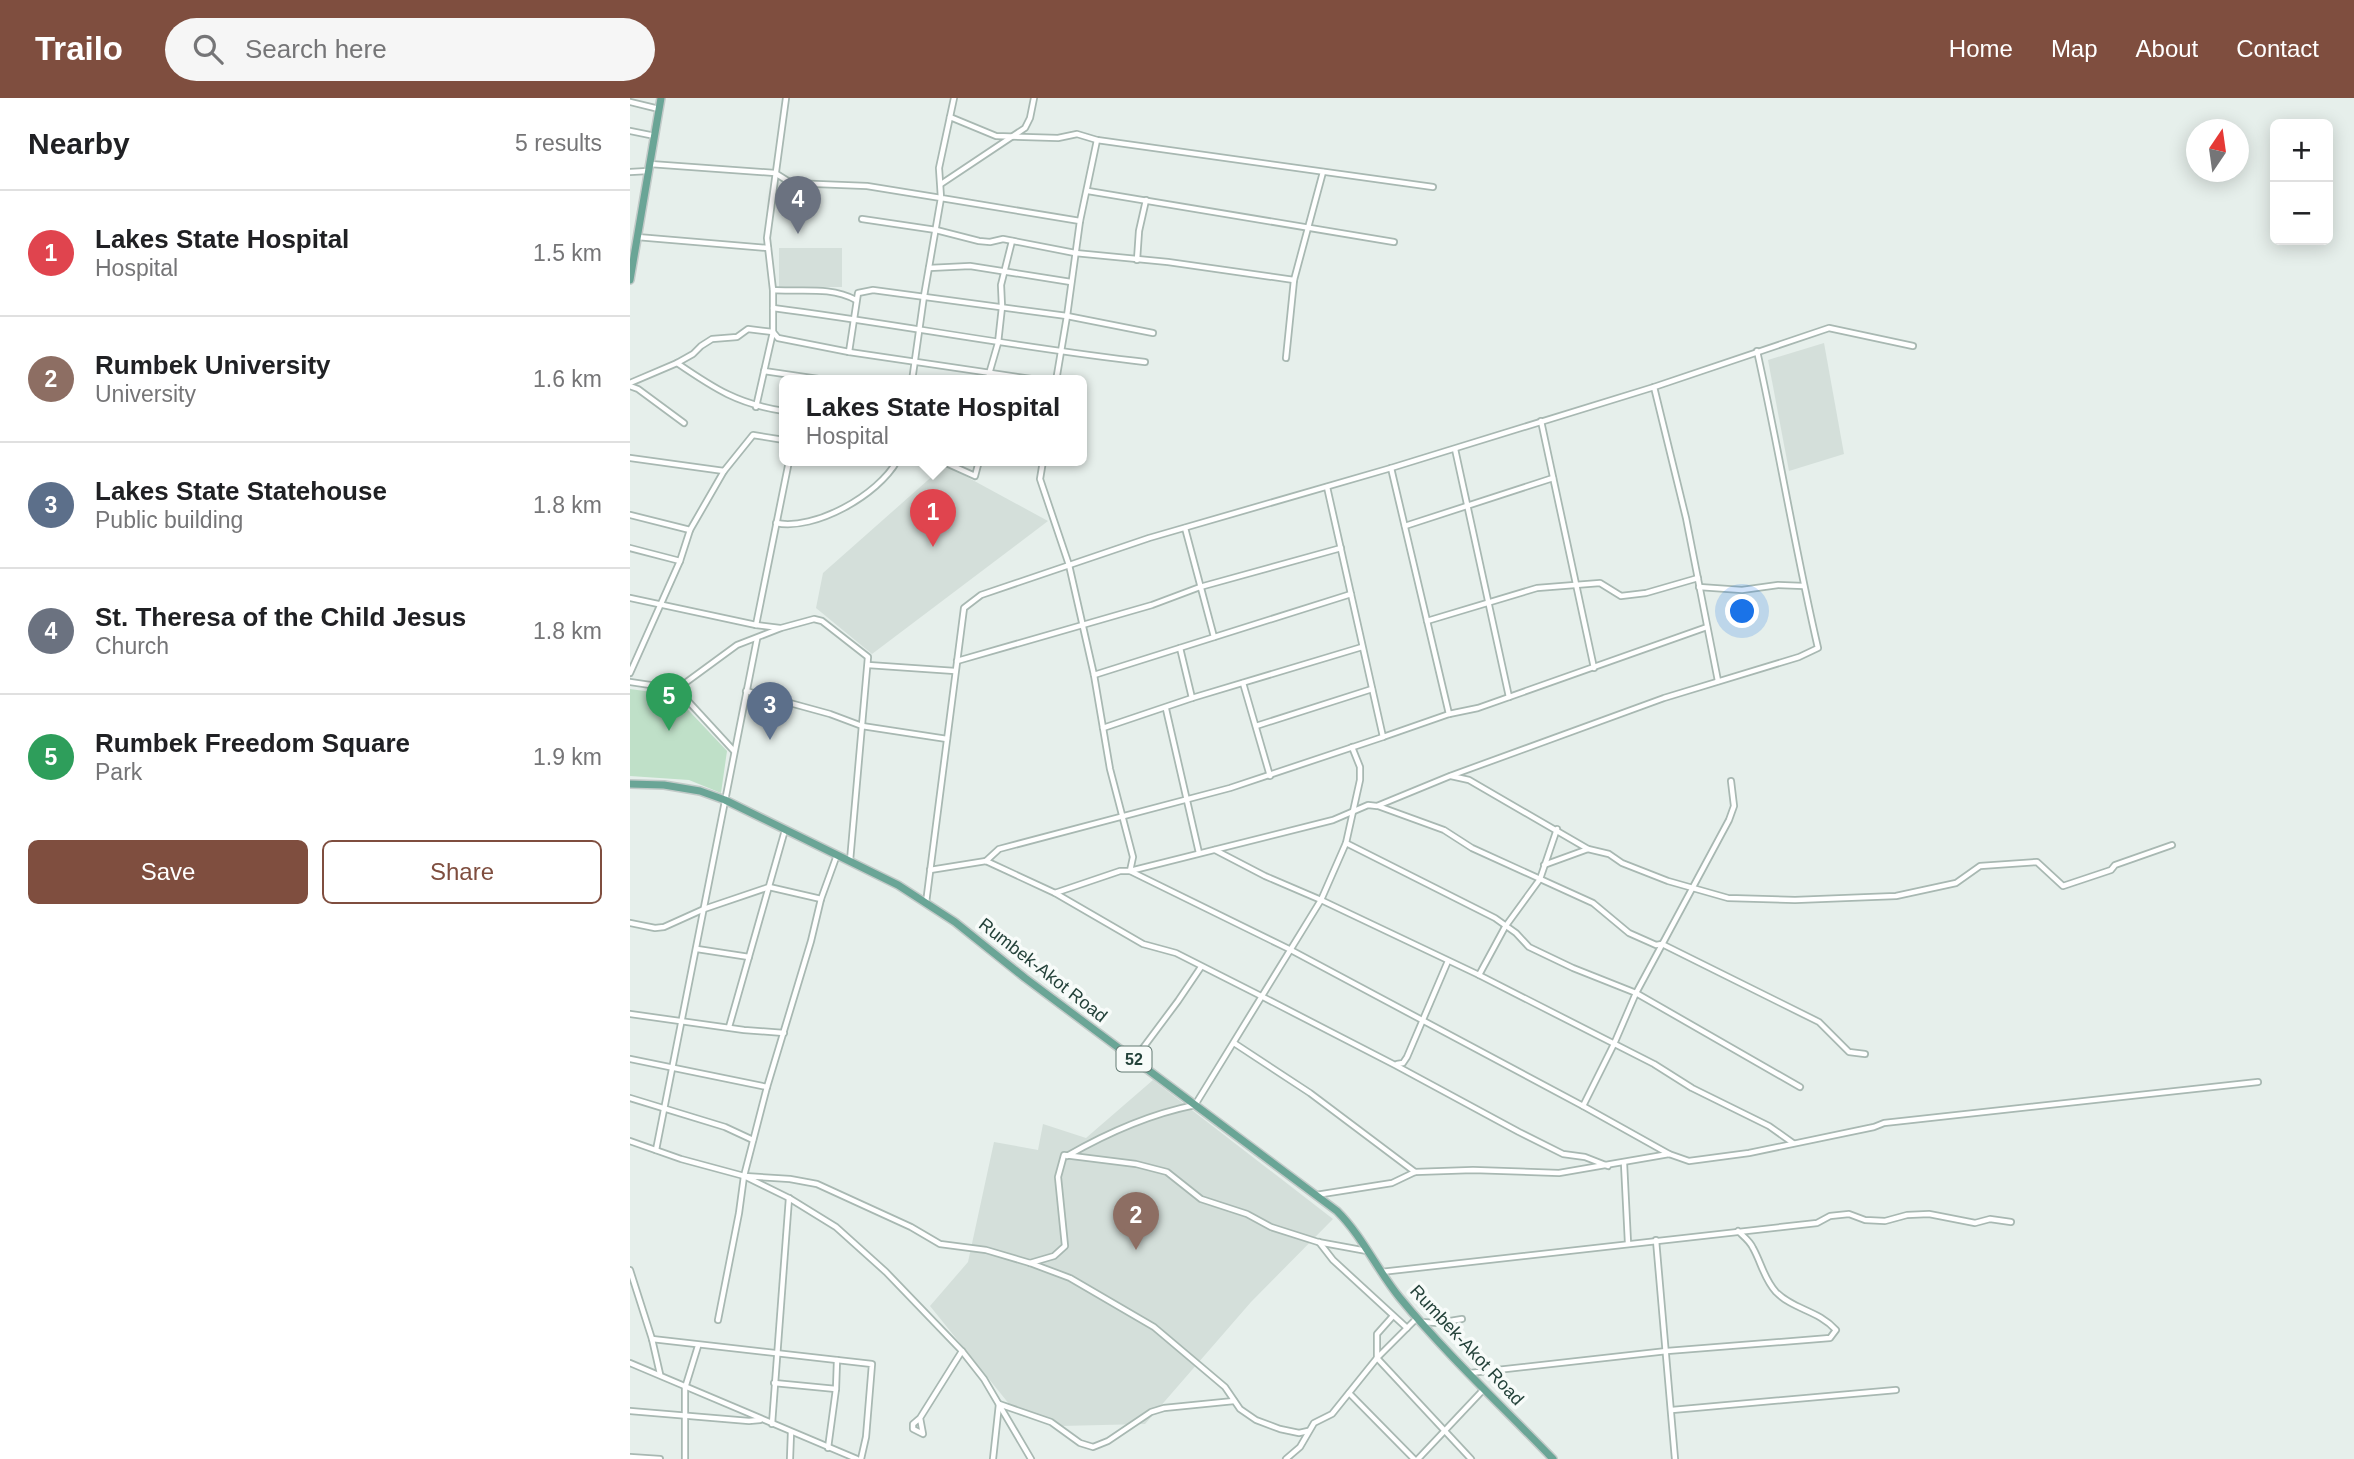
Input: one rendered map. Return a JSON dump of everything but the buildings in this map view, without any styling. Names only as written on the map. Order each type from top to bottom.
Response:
[{"type":"main road","points":[[630,280],[633,248],[661,98]]},
{"type":"main road","name":"Rumbek-Akot Road","points":[[630,784],[686,787],[724,800],[898,885],[955,922],[1347,1221],[1380,1272],[1419,1320],[1553,1459]]},
{"type":"street","points":[[756,407],[773,332],[767,238],[786,98]]},
{"type":"street","points":[[913,375],[941,198],[939,168],[954,98]]},
{"type":"street","points":[[940,184],[1025,128],[1034,98]]},
{"type":"street","points":[[630,102],[659,109]]},
{"type":"street","points":[[950,117],[996,136],[1058,138],[1077,134],[1433,187]]},
{"type":"street","points":[[630,131],[655,136]]},
{"type":"street","points":[[1057,375],[1080,221],[1097,139]]},
{"type":"street","points":[[630,172],[649,167],[775,173],[791,183],[867,186],[1080,221]]},
{"type":"street","points":[[1286,358],[1294,280],[1323,172]]},
{"type":"street","points":[[1088,191],[1394,242]]},
{"type":"street","points":[[1137,260],[1139,231],[1146,201]]},
{"type":"street","points":[[862,219],[936,230],[990,242],[1003,239],[1075,253],[1168,262],[1294,280]]},
{"type":"street","points":[[637,237],[768,248]]},
{"type":"street","points":[[989,374],[998,343],[1002,307],[1000,298],[1012,241]]},
{"type":"street","points":[[929,268],[970,266],[1071,282]]},
{"type":"street","points":[[772,290],[827,291],[856,300]]},
{"type":"street","points":[[849,352],[858,293],[873,290],[1067,316],[1153,333]]},
{"type":"street","points":[[773,308],[853,318],[1062,353],[1145,362]]},
{"type":"street","points":[[926,903],[964,608],[981,595],[1185,528],[1654,387],[1829,328],[1913,346]]},
{"type":"street","points":[[630,384],[677,363],[712,339],[737,337],[748,330],[773,332],[778,338],[849,352],[997,375]]},
{"type":"street","points":[[1377,806],[1450,776],[1664,698],[1799,657],[1818,648],[1781,456],[1757,351]]},
{"type":"street","points":[[677,363],[713,388],[756,407],[779,410]]},
{"type":"street","points":[[764,371],[791,375]]},
{"type":"street","points":[[630,384],[684,423]]},
{"type":"street","points":[[1654,387],[1686,518],[1718,681]]},
{"type":"street","points":[[1541,421],[1594,668]]},
{"type":"street","points":[[630,673],[680,561],[690,530],[724,471],[753,435],[779,439]]},
{"type":"street","points":[[1455,449],[1509,697]]},
{"type":"street","points":[[630,458],[724,471]]},
{"type":"street","points":[[756,625],[788,466]]},
{"type":"street","points":[[776,523],[789,525],[810,521],[846,508],[875,486],[894,466]]},
{"type":"street","points":[[953,466],[975,476],[978,466]]},
{"type":"street","points":[[1041,466],[1040,479],[1069,565],[1094,675],[1116,793],[1133,857],[1129,871]]},
{"type":"street","points":[[1391,468],[1449,714]]},
{"type":"street","points":[[1405,526],[1553,478]]},
{"type":"street","points":[[1327,487],[1383,737]]},
{"type":"street","points":[[630,515],[690,530]]},
{"type":"street","points":[[1185,528],[1214,637]]},
{"type":"street","points":[[630,548],[680,561]]},
{"type":"street","points":[[957,661],[1152,605],[1200,587],[1341,548]]},
{"type":"street","points":[[1427,621],[1537,588],[1600,583],[1621,596],[1646,593],[1698,578]]},
{"type":"street","points":[[1699,587],[1742,590],[1779,585],[1804,586]]},
{"type":"street","points":[[1094,675],[1351,594]]},
{"type":"street","points":[[630,598],[781,628]]},
{"type":"street","points":[[677,689],[737,645],[781,628],[814,620],[822,621],[868,657],[850,861]]},
{"type":"street","points":[[930,870],[986,861],[999,849],[1270,776],[1449,714],[1478,708],[1707,627]]},
{"type":"street","points":[[656,1150],[757,639]]},
{"type":"street","points":[[1103,728],[1362,647]]},
{"type":"street","points":[[1180,648],[1192,698]]},
{"type":"street","points":[[868,665],[956,671]]},
{"type":"street","points":[[630,682],[677,689],[734,751]]},
{"type":"street","points":[[1243,683],[1270,776]]},
{"type":"street","points":[[1256,726],[1372,689]]},
{"type":"street","points":[[746,691],[830,714],[862,726],[947,739]]},
{"type":"street","points":[[1166,709],[1199,853]]},
{"type":"street","points":[[1030,1263],[1054,1255],[1065,1246],[1058,1177],[1064,1155],[1067,1156],[1118,1130],[1169,1110],[1195,1105],[1263,997],[1289,949],[1321,900],[1346,843],[1360,767],[1352,747]]},
{"type":"street","points":[[1450,776],[1469,780],[1588,849],[1609,854],[1622,863],[1668,881],[1728,898],[1795,900],[1896,896],[1956,883],[1980,866],[2036,862],[2063,886],[2172,845]]},
{"type":"street","points":[[1583,1106],[1615,1044],[1636,993],[1729,820],[1734,806],[1731,780]]},
{"type":"street","points":[[1055,893],[1120,871],[1333,820],[1368,804],[1444,830],[1472,848],[1593,903],[1629,933],[1656,945],[1662,944],[1819,1022],[1849,1052],[1866,1054]]},
{"type":"street","points":[[1479,975],[1505,927],[1540,879],[1557,829]]},
{"type":"street","points":[[729,1027],[785,830]]},
{"type":"street","points":[[1346,843],[1495,918],[1516,933],[1529,947],[1636,993],[1800,1087]]},
{"type":"street","points":[[1214,849],[1265,876],[1479,975],[1615,1044],[1692,1088],[1769,1126],[1795,1144]]},
{"type":"street","points":[[1544,865],[1588,849]]},
{"type":"street","points":[[718,1320],[753,1140],[821,899],[837,855]]},
{"type":"street","points":[[986,861],[1055,893],[1143,944],[1176,953],[1263,997],[1563,1154],[1585,1157],[1608,1167]]},
{"type":"street","points":[[1129,871],[1289,949],[1669,1154],[1689,1161],[1795,1144],[1884,1123],[2258,1082]]},
{"type":"street","points":[[630,923],[664,927],[704,909],[769,887],[821,899]]},
{"type":"street","points":[[697,948],[749,957]]},
{"type":"street","points":[[1395,1065],[1403,1063],[1407,1057],[1448,961]]},
{"type":"street","points":[[1134,1060],[1201,967]]},
{"type":"street","points":[[630,1014],[784,1033]]},
{"type":"street","points":[[1234,1043],[1310,1093],[1415,1172]]},
{"type":"street","points":[[630,1059],[767,1087]]},
{"type":"street","points":[[630,1098],[725,1127],[753,1140]]},
{"type":"street","points":[[630,1141],[744,1176],[789,1198],[836,1227],[905,1291],[962,1351],[984,1379],[1031,1459]]},
{"type":"street","points":[[1315,1195],[1392,1183],[1415,1172],[1473,1170],[1559,1173],[1608,1167],[1669,1154]]},
{"type":"street","points":[[1067,1156],[1136,1164],[1167,1172],[1201,1199],[1247,1214],[1271,1227],[1318,1242],[1368,1251]]},
{"type":"street","points":[[1624,1163],[1628,1243]]},
{"type":"street","points":[[744,1176],[817,1184],[911,1227],[940,1244],[976,1248],[1030,1263],[1070,1278],[1154,1328],[1225,1387],[1240,1409],[1256,1420],[1280,1429],[1299,1433],[1308,1431]]},
{"type":"street","points":[[772,1424],[789,1198]]},
{"type":"street","points":[[1380,1272],[1817,1223],[1830,1216],[1849,1214],[1865,1220],[1885,1221],[1907,1214],[1929,1214],[1975,1223],[1990,1219],[2011,1222]]},
{"type":"street","points":[[1470,1373],[1667,1351],[1830,1338],[1836,1330],[1826,1319],[1796,1306],[1776,1291],[1763,1272],[1753,1247],[1738,1231]]},
{"type":"street","points":[[1656,1240],[1675,1459]]},
{"type":"street","points":[[1318,1242],[1333,1260],[1407,1328]]},
{"type":"street","points":[[630,1270],[660,1374]]},
{"type":"street","points":[[1393,1316],[1377,1334],[1377,1358],[1471,1459]]},
{"type":"street","points":[[1286,1459],[1300,1447],[1314,1423],[1332,1414],[1377,1358],[1407,1328],[1419,1320],[1438,1323],[1462,1318]]},
{"type":"street","points":[[630,1361],[685,1388],[859,1459],[866,1437],[872,1364],[652,1339]]},
{"type":"street","points":[[685,1459],[685,1388],[698,1346]]},
{"type":"street","points":[[920,1418],[962,1351]]},
{"type":"street","points":[[828,1448],[837,1360]]},
{"type":"street","points":[[774,1383],[836,1389]]},
{"type":"street","points":[[1349,1393],[1416,1459],[1484,1388]]},
{"type":"street","points":[[1672,1410],[1896,1391]]},
{"type":"street","points":[[999,1404],[1051,1422],[1080,1443],[1093,1447],[1108,1441],[1151,1412],[1164,1408],[1235,1401]]},
{"type":"street","points":[[993,1459],[999,1404]]},
{"type":"street","points":[[630,1411],[761,1420]]},
{"type":"street","points":[[790,1459],[791,1432]]},
{"type":"street","points":[[630,1457],[660,1459]]},
{"type":"shaded area","points":[[779,248],[842,248],[842,287],[779,287]]},
{"type":"shaded area","points":[[1824,343],[1844,454],[1789,471],[1768,360]]},
{"type":"shaded area","points":[[944,466],[1048,521],[872,654],[816,608],[823,573]]},
{"type":"shaded area","points":[[1153,1080],[1333,1219],[1251,1302],[1145,1424],[1060,1426],[1018,1415],[930,1306],[968,1262],[994,1142],[1038,1150],[1043,1124],[1086,1138]]},
{"type":"green space","points":[[630,689],[674,695],[727,751],[721,793],[689,780],[630,776]]},
{"type":"place","name":"St. Theresa of the Child Jesus","points":[[798,234]]},
{"type":"place","name":"Lakes State Hospital","points":[[933,547]]},
{"type":"place","name":"Rumbek Freedom Square","points":[[669,731]]},
{"type":"place","name":"Lakes State Statehouse","points":[[770,740]]},
{"type":"place","name":"Rumbek University","points":[[1136,1250]]}]
